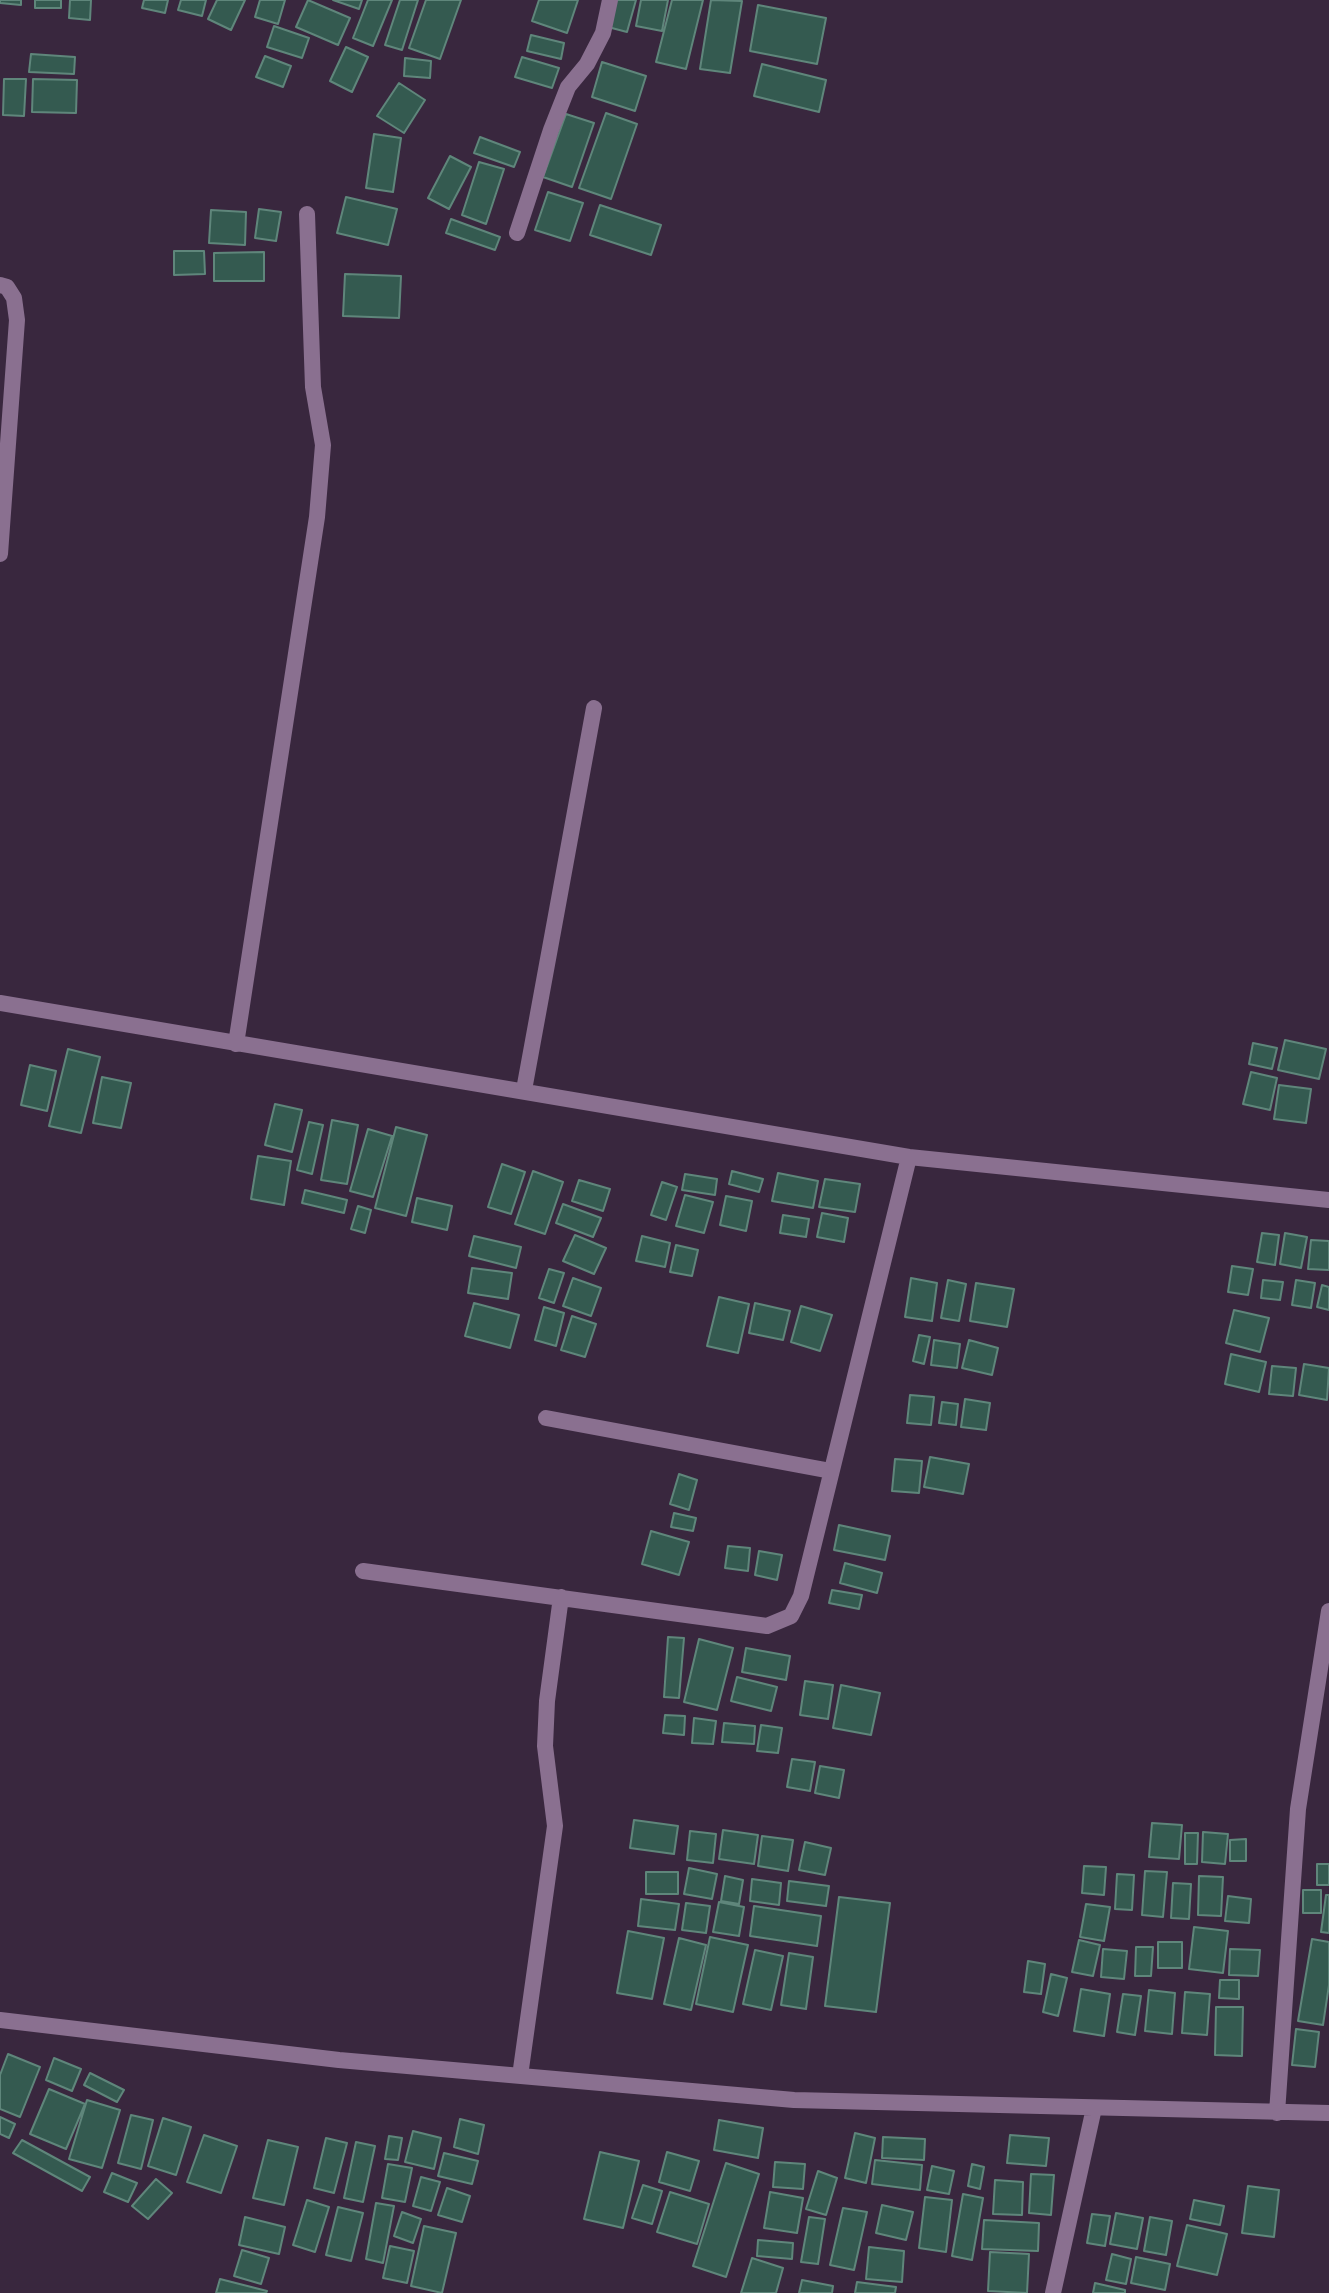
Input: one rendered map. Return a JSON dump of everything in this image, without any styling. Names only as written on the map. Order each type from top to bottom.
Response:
[{"type":"street","points":[[517,233],[568,87],[587,64],[603,33],[610,0]]},
{"type":"street","points":[[236,1044],[317,517],[323,445],[313,387],[307,214]]},
{"type":"street","points":[[0,285],[7,287],[14,298],[17,320],[0,554]]},
{"type":"street","points":[[524,1090],[594,708]]},
{"type":"street","points":[[0,1003],[909,1157],[1329,1200]]},
{"type":"street","points":[[363,1571],[767,1626],[791,1616],[801,1596],[909,1157]]},
{"type":"street","points":[[546,1418],[831,1471]]},
{"type":"street","points":[[520,2076],[555,1826],[545,1746],[547,1701],[561,1597]]},
{"type":"street","points":[[1277,2113],[1298,1809],[1329,1611]]},
{"type":"street","points":[[0,2020],[339,2060],[794,2100],[1329,2113]]},
{"type":"street","points":[[1053,2293],[1094,2108]]},
{"type":"building","points":[[0,0],[21,0],[21,5],[0,3]]},
{"type":"building","points":[[35,0],[61,0],[61,8],[35,8]]},
{"type":"building","points":[[70,0],[91,0],[90,20],[69,18]]},
{"type":"building","points":[[144,0],[168,0],[165,13],[142,8]]},
{"type":"building","points":[[181,0],[206,0],[202,16],[178,10]]},
{"type":"building","points":[[217,0],[245,0],[231,30],[208,19]]},
{"type":"building","points":[[260,0],[285,0],[278,24],[255,17]]},
{"type":"building","points":[[308,0],[350,18],[338,45],[296,27]]},
{"type":"building","points":[[333,0],[362,0],[359,9]]},
{"type":"building","points":[[368,0],[392,0],[373,46],[353,38]]},
{"type":"building","points":[[400,0],[418,0],[402,50],[385,45]]},
{"type":"building","points":[[426,0],[461,0],[440,59],[409,48]]},
{"type":"building","points":[[539,0],[578,0],[567,33],[532,21]]},
{"type":"building","points":[[616,0],[636,0],[627,32],[608,27]]},
{"type":"building","points":[[641,0],[668,0],[662,31],[636,26]]},
{"type":"building","points":[[672,0],[703,0],[686,69],[656,62]]},
{"type":"building","points":[[711,0],[742,1],[730,73],[700,69]]},
{"type":"building","points":[[758,5],[826,18],[817,64],[750,51]]},
{"type":"building","points":[[274,26],[309,38],[302,58],[267,47]]},
{"type":"building","points":[[531,35],[564,43],[561,59],[527,51]]},
{"type":"building","points":[[346,47],[368,57],[352,92],[330,81]]},
{"type":"building","points":[[31,54],[75,57],[74,74],[29,72]]},
{"type":"building","points":[[265,56],[291,66],[283,87],[256,77]]},
{"type":"building","points":[[522,57],[559,68],[552,88],[515,77]]},
{"type":"building","points":[[405,58],[431,61],[430,78],[404,76]]},
{"type":"building","points":[[602,62],[646,76],[635,111],[592,97]]},
{"type":"building","points":[[762,64],[826,80],[819,112],[754,96]]},
{"type":"building","points":[[4,79],[26,79],[24,116],[3,115]]},
{"type":"building","points":[[33,79],[77,80],[76,113],[32,112]]},
{"type":"building","points":[[399,83],[425,100],[404,133],[377,116]]},
{"type":"building","points":[[606,113],[637,124],[611,199],[579,188]]},
{"type":"building","points":[[566,114],[594,123],[572,187],[543,177]]},
{"type":"building","points":[[374,134],[401,138],[393,192],[366,188]]},
{"type":"building","points":[[480,137],[520,152],[514,167],[474,153]]},
{"type":"building","points":[[450,156],[471,167],[449,209],[428,198]]},
{"type":"building","points":[[479,162],[504,169],[486,224],[462,215]]},
{"type":"building","points":[[548,192],[583,203],[570,241],[535,230]]},
{"type":"building","points":[[346,197],[397,209],[388,245],[337,233]]},
{"type":"building","points":[[600,205],[661,225],[651,255],[590,235]]},
{"type":"building","points":[[259,209],[281,212],[276,241],[255,238]]},
{"type":"building","points":[[211,210],[246,212],[245,245],[209,243]]},
{"type":"building","points":[[451,219],[500,237],[495,250],[446,233]]},
{"type":"building","points":[[174,251],[204,251],[205,274],[174,275]]},
{"type":"building","points":[[264,252],[264,281],[214,281],[214,253]]},
{"type":"building","points":[[345,274],[401,276],[399,318],[343,316]]},
{"type":"building","points":[[1285,1040],[1326,1049],[1319,1079],[1278,1070]]},
{"type":"building","points":[[1253,1043],[1277,1048],[1272,1069],[1249,1064]]},
{"type":"building","points":[[68,1049],[100,1057],[81,1133],[49,1126]]},
{"type":"building","points":[[30,1065],[56,1071],[47,1111],[21,1105]]},
{"type":"building","points":[[1251,1072],[1277,1078],[1270,1110],[1243,1104]]},
{"type":"building","points":[[102,1077],[131,1083],[121,1128],[93,1123]]},
{"type":"building","points":[[1279,1085],[1311,1089],[1306,1123],[1274,1119]]},
{"type":"building","points":[[275,1104],[302,1110],[292,1152],[265,1145]]},
{"type":"building","points":[[332,1120],[358,1125],[347,1184],[321,1180]]},
{"type":"building","points":[[309,1122],[323,1125],[312,1174],[297,1170]]},
{"type":"building","points":[[396,1127],[427,1135],[406,1216],[375,1208]]},
{"type":"building","points":[[368,1129],[392,1136],[373,1197],[350,1191]]},
{"type":"building","points":[[258,1156],[291,1161],[284,1205],[251,1199]]},
{"type":"building","points":[[502,1164],[525,1172],[511,1214],[488,1207]]},
{"type":"building","points":[[533,1171],[563,1182],[545,1234],[515,1224]]},
{"type":"building","points":[[732,1171],[763,1179],[759,1192],[729,1184]]},
{"type":"building","points":[[778,1173],[818,1181],[813,1208],[772,1201]]},
{"type":"building","points":[[685,1174],[717,1179],[715,1195],[682,1190]]},
{"type":"building","points":[[825,1179],[860,1184],[855,1212],[819,1207]]},
{"type":"building","points":[[579,1180],[610,1189],[603,1211],[572,1201]]},
{"type":"building","points":[[662,1182],[677,1187],[666,1220],[651,1215]]},
{"type":"building","points":[[305,1190],[347,1200],[344,1213],[302,1203]]},
{"type":"building","points":[[685,1195],[713,1202],[704,1233],[676,1226]]},
{"type":"building","points":[[726,1196],[752,1201],[746,1231],[720,1225]]},
{"type":"building","points":[[417,1198],[452,1206],[447,1230],[412,1222]]},
{"type":"building","points":[[563,1204],[601,1218],[593,1237],[556,1223]]},
{"type":"building","points":[[358,1206],[371,1210],[365,1233],[351,1229]]},
{"type":"building","points":[[822,1213],[848,1218],[844,1242],[817,1237]]},
{"type":"building","points":[[783,1215],[809,1219],[806,1237],[780,1233]]},
{"type":"building","points":[[1262,1233],[1279,1235],[1275,1265],[1257,1262]]},
{"type":"building","points":[[1285,1233],[1307,1237],[1301,1268],[1280,1264]]},
{"type":"building","points":[[575,1235],[606,1248],[594,1274],[563,1261]]},
{"type":"building","points":[[474,1236],[521,1247],[516,1268],[469,1256]]},
{"type":"building","points":[[642,1236],[670,1243],[665,1267],[636,1261]]},
{"type":"building","points":[[1311,1240],[1329,1241],[1329,1270],[1308,1269]]},
{"type":"building","points":[[676,1245],[698,1250],[692,1276],[670,1272]]},
{"type":"building","points":[[1232,1266],[1253,1269],[1248,1295],[1228,1292]]},
{"type":"building","points":[[472,1268],[512,1273],[508,1299],[468,1293]]},
{"type":"building","points":[[549,1269],[564,1273],[554,1303],[539,1298]]},
{"type":"building","points":[[573,1278],[601,1288],[591,1316],[563,1306]]},
{"type":"building","points":[[911,1278],[937,1283],[932,1321],[905,1317]]},
{"type":"building","points":[[948,1280],[966,1284],[959,1321],[941,1318]]},
{"type":"building","points":[[1263,1280],[1283,1282],[1280,1300],[1261,1298]]},
{"type":"building","points":[[1296,1280],[1315,1283],[1311,1308],[1292,1305]]},
{"type":"building","points":[[976,1283],[1014,1289],[1007,1327],[970,1321]]},
{"type":"building","points":[[1322,1285],[1329,1287],[1329,1310],[1317,1307]]},
{"type":"building","points":[[719,1297],[749,1304],[738,1353],[707,1346]]},
{"type":"building","points":[[474,1303],[519,1315],[510,1348],[465,1336]]},
{"type":"building","points":[[755,1303],[790,1311],[783,1340],[749,1333]]},
{"type":"building","points":[[801,1306],[832,1315],[820,1351],[791,1342]]},
{"type":"building","points":[[544,1307],[564,1313],[556,1346],[535,1340]]},
{"type":"building","points":[[1234,1310],[1269,1318],[1260,1352],[1226,1343]]},
{"type":"building","points":[[572,1316],[596,1324],[585,1357],[561,1350]]},
{"type":"building","points":[[919,1335],[930,1337],[924,1364],[913,1361]]},
{"type":"building","points":[[934,1340],[960,1344],[957,1368],[931,1365]]},
{"type":"building","points":[[969,1340],[998,1348],[992,1375],[962,1368]]},
{"type":"building","points":[[1231,1354],[1266,1362],[1259,1392],[1225,1384]]},
{"type":"building","points":[[1304,1364],[1329,1368],[1327,1400],[1299,1395]]},
{"type":"building","points":[[1272,1366],[1296,1368],[1293,1396],[1269,1394]]},
{"type":"building","points":[[910,1395],[934,1397],[931,1425],[907,1423]]},
{"type":"building","points":[[965,1399],[990,1403],[986,1430],[961,1427]]},
{"type":"building","points":[[942,1402],[958,1404],[956,1425],[939,1423]]},
{"type":"building","points":[[930,1457],[969,1464],[963,1494],[924,1487]]},
{"type":"building","points":[[895,1459],[922,1461],[919,1493],[892,1491]]},
{"type":"building","points":[[679,1474],[697,1480],[689,1510],[670,1504]]},
{"type":"building","points":[[674,1513],[696,1518],[693,1531],[671,1527]]},
{"type":"building","points":[[839,1525],[890,1536],[885,1560],[834,1550]]},
{"type":"building","points":[[651,1531],[689,1542],[679,1575],[642,1564]]},
{"type":"building","points":[[728,1546],[750,1548],[748,1571],[725,1568]]},
{"type":"building","points":[[759,1551],[782,1555],[777,1580],[755,1575]]},
{"type":"building","points":[[845,1563],[882,1573],[877,1593],[840,1583]]},
{"type":"building","points":[[832,1590],[862,1595],[859,1609],[829,1603]]},
{"type":"building","points":[[668,1637],[684,1638],[679,1698],[664,1697]]},
{"type":"building","points":[[699,1639],[733,1648],[717,1710],[684,1702]]},
{"type":"building","points":[[746,1648],[790,1656],[786,1680],[742,1672]]},
{"type":"building","points":[[737,1677],[777,1687],[771,1711],[731,1701]]},
{"type":"building","points":[[805,1681],[833,1685],[828,1719],[800,1715]]},
{"type":"building","points":[[841,1685],[880,1693],[871,1735],[833,1728]]},
{"type":"building","points":[[665,1715],[685,1716],[684,1735],[663,1733]]},
{"type":"building","points":[[694,1718],[716,1721],[713,1744],[692,1743]]},
{"type":"building","points":[[724,1723],[755,1726],[754,1744],[722,1742]]},
{"type":"building","points":[[761,1725],[782,1728],[778,1753],[757,1751]]},
{"type":"building","points":[[792,1759],[815,1762],[810,1791],[787,1787]]},
{"type":"building","points":[[820,1766],[844,1770],[839,1798],[815,1793]]},
{"type":"building","points":[[634,1820],[678,1826],[674,1854],[630,1848]]},
{"type":"building","points":[[1152,1823],[1182,1825],[1179,1859],[1149,1857]]},
{"type":"building","points":[[723,1830],[758,1835],[754,1864],[719,1859]]},
{"type":"building","points":[[690,1831],[716,1834],[713,1863],[687,1860]]},
{"type":"building","points":[[1203,1832],[1228,1834],[1225,1864],[1202,1862]]},
{"type":"building","points":[[1185,1833],[1198,1833],[1197,1864],[1185,1864]]},
{"type":"building","points":[[762,1836],[793,1840],[788,1871],[758,1866]]},
{"type":"building","points":[[1246,1839],[1246,1861],[1230,1861],[1230,1840]]},
{"type":"building","points":[[805,1842],[831,1848],[825,1875],[799,1870]]},
{"type":"building","points":[[1317,1864],[1329,1864],[1329,1885],[1317,1885]]},
{"type":"building","points":[[1084,1866],[1106,1867],[1104,1895],[1082,1893]]},
{"type":"building","points":[[689,1868],[717,1874],[712,1899],[684,1894]]},
{"type":"building","points":[[1145,1871],[1167,1872],[1163,1917],[1142,1915]]},
{"type":"building","points":[[646,1872],[678,1872],[678,1894],[646,1894]]},
{"type":"building","points":[[1117,1874],[1134,1875],[1132,1910],[1115,1909]]},
{"type":"building","points":[[725,1876],[743,1880],[739,1904],[721,1901]]},
{"type":"building","points":[[1199,1876],[1223,1877],[1221,1916],[1198,1915]]},
{"type":"building","points":[[752,1879],[781,1883],[779,1905],[750,1901]]},
{"type":"building","points":[[789,1881],[829,1886],[826,1906],[787,1901]]},
{"type":"building","points":[[1173,1883],[1191,1884],[1189,1919],[1171,1918]]},
{"type":"building","points":[[1303,1890],[1321,1890],[1321,1913],[1303,1913]]},
{"type":"building","points":[[1326,1895],[1329,1895],[1329,1933],[1321,1932]]},
{"type":"building","points":[[1228,1896],[1251,1899],[1249,1923],[1225,1921]]},
{"type":"building","points":[[839,1897],[890,1903],[876,2012],[825,2006]]},
{"type":"building","points":[[641,1899],[679,1904],[675,1930],[638,1926]]},
{"type":"building","points":[[719,1902],[744,1907],[739,1936],[713,1932]]},
{"type":"building","points":[[686,1903],[710,1906],[706,1933],[682,1930]]},
{"type":"building","points":[[1086,1904],[1110,1907],[1104,1941],[1080,1937]]},
{"type":"building","points":[[754,1906],[821,1916],[817,1946],[750,1936]]},
{"type":"building","points":[[1194,1927],[1228,1931],[1223,1973],[1189,1969]]},
{"type":"building","points":[[628,1931],[664,1938],[652,1999],[617,1993]]},
{"type":"building","points":[[710,1937],[748,1945],[733,2012],[696,2004]]},
{"type":"building","points":[[679,1938],[706,1945],[691,2010],[664,2004]]},
{"type":"building","points":[[1312,1939],[1329,1942],[1329,1985],[1323,2025],[1298,2021]]},
{"type":"building","points":[[1079,1940],[1100,1945],[1093,1976],[1072,1972]]},
{"type":"building","points":[[1158,1942],[1182,1942],[1182,1968],[1158,1968]]},
{"type":"building","points":[[1136,1947],[1153,1947],[1151,1976],[1135,1976]]},
{"type":"building","points":[[1103,1949],[1127,1951],[1124,1979],[1101,1977]]},
{"type":"building","points":[[1230,1949],[1260,1950],[1258,1976],[1229,1975]]},
{"type":"building","points":[[755,1950],[783,1956],[771,2010],[743,2004]]},
{"type":"building","points":[[789,1953],[813,1957],[806,2009],[781,2005]]},
{"type":"building","points":[[1028,1961],[1045,1964],[1041,1994],[1024,1992]]},
{"type":"building","points":[[1051,1974],[1067,1978],[1058,2016],[1043,2012]]},
{"type":"building","points":[[1220,1980],[1239,1980],[1239,1999],[1219,1998]]},
{"type":"building","points":[[1081,1989],[1110,1994],[1104,2036],[1074,2031]]},
{"type":"building","points":[[1149,1990],[1175,1993],[1172,2034],[1145,2031]]},
{"type":"building","points":[[1185,1992],[1210,1994],[1207,2035],[1182,2033]]},
{"type":"building","points":[[1123,1994],[1141,1996],[1135,2035],[1117,2032]]},
{"type":"building","points":[[1216,2007],[1243,2007],[1242,2056],[1215,2055]]},
{"type":"building","points":[[1296,2029],[1319,2032],[1315,2067],[1292,2065]]},
{"type":"building","points":[[8,2054],[40,2067],[20,2117],[0,2109],[0,2075]]},
{"type":"building","points":[[54,2058],[81,2069],[72,2091],[46,2080]]},
{"type":"building","points":[[90,2073],[124,2090],[117,2102],[84,2085]]},
{"type":"building","points":[[49,2089],[85,2104],[66,2149],[30,2134]]},
{"type":"building","points":[[87,2100],[120,2110],[102,2168],[69,2159]]},
{"type":"building","points":[[131,2115],[153,2120],[141,2169],[118,2163]]},
{"type":"building","points":[[0,2117],[15,2124],[9,2138],[0,2134]]},
{"type":"building","points":[[163,2118],[191,2127],[176,2175],[148,2166]]},
{"type":"building","points":[[460,2119],[484,2125],[478,2154],[454,2147]]},
{"type":"building","points":[[719,2120],[763,2128],[758,2158],[714,2150]]},
{"type":"building","points":[[413,2131],[441,2138],[434,2169],[405,2162]]},
{"type":"building","points":[[855,2133],[875,2138],[866,2183],[845,2178]]},
{"type":"building","points":[[204,2135],[237,2146],[221,2193],[187,2182]]},
{"type":"building","points":[[1010,2135],[1049,2138],[1046,2166],[1007,2163]]},
{"type":"building","points":[[389,2136],[402,2138],[398,2160],[385,2159]]},
{"type":"building","points":[[883,2137],[925,2139],[924,2160],[882,2158]]},
{"type":"building","points":[[326,2138],[347,2143],[334,2193],[314,2188]]},
{"type":"building","points":[[22,2140],[90,2177],[82,2191],[13,2153]]},
{"type":"building","points":[[268,2140],[298,2147],[284,2205],[253,2198]]},
{"type":"building","points":[[356,2142],[375,2146],[363,2202],[344,2198]]},
{"type":"building","points":[[600,2152],[639,2161],[623,2228],[584,2219]]},
{"type":"building","points":[[667,2152],[699,2161],[690,2191],[659,2182]]},
{"type":"building","points":[[444,2153],[478,2161],[472,2184],[438,2176]]},
{"type":"building","points":[[875,2160],[922,2165],[920,2190],[872,2184]]},
{"type":"building","points":[[775,2162],[805,2164],[803,2189],[773,2187]]},
{"type":"building","points":[[726,2163],[759,2174],[726,2277],[693,2266]]},
{"type":"building","points":[[388,2164],[412,2168],[405,2202],[382,2198]]},
{"type":"building","points":[[972,2164],[984,2167],[980,2189],[968,2186]]},
{"type":"building","points":[[932,2166],[954,2171],[949,2194],[927,2190]]},
{"type":"building","points":[[818,2171],[837,2178],[826,2215],[806,2209]]},
{"type":"building","points":[[112,2173],[137,2183],[128,2202],[104,2192]]},
{"type":"building","points":[[1031,2174],[1054,2175],[1051,2215],[1029,2213]]},
{"type":"building","points":[[421,2177],[440,2182],[431,2211],[413,2206]]},
{"type":"building","points":[[156,2179],[172,2193],[148,2219],[132,2206]]},
{"type":"building","points":[[995,2180],[1023,2182],[1022,2215],[993,2214]]},
{"type":"building","points":[[643,2185],[662,2191],[652,2224],[632,2218]]},
{"type":"building","points":[[1248,2186],[1279,2190],[1274,2237],[1242,2233]]},
{"type":"building","points":[[447,2188],[470,2196],[462,2222],[438,2215]]},
{"type":"building","points":[[670,2192],[709,2204],[697,2244],[657,2232]]},
{"type":"building","points":[[770,2192],[803,2198],[797,2233],[764,2228]]},
{"type":"building","points":[[963,2194],[983,2198],[972,2260],[952,2256]]},
{"type":"building","points":[[925,2197],[952,2200],[946,2252],[919,2248]]},
{"type":"building","points":[[307,2200],[329,2207],[315,2252],[293,2245]]},
{"type":"building","points":[[1194,2200],[1224,2206],[1220,2225],[1190,2219]]},
{"type":"building","points":[[376,2203],[394,2206],[383,2263],[366,2259]]},
{"type":"building","points":[[882,2205],[913,2212],[906,2240],[876,2233]]},
{"type":"building","points":[[338,2207],[363,2213],[351,2261],[326,2255]]},
{"type":"building","points":[[843,2208],[867,2212],[854,2270],[830,2265]]},
{"type":"building","points":[[402,2212],[421,2219],[413,2243],[394,2236]]},
{"type":"building","points":[[1116,2213],[1143,2218],[1137,2249],[1110,2244]]},
{"type":"building","points":[[1092,2214],[1110,2216],[1105,2246],[1087,2243]]},
{"type":"building","points":[[245,2217],[285,2227],[279,2254],[239,2245]]},
{"type":"building","points":[[809,2217],[825,2219],[818,2264],[801,2262]]},
{"type":"building","points":[[1150,2217],[1172,2221],[1166,2255],[1144,2251]]},
{"type":"building","points":[[984,2220],[1039,2223],[1038,2251],[982,2249]]},
{"type":"building","points":[[1187,2225],[1227,2234],[1217,2275],[1177,2266]]},
{"type":"building","points":[[424,2226],[456,2233],[442,2293],[411,2286]]},
{"type":"building","points":[[758,2240],[793,2243],[792,2259],[757,2256]]},
{"type":"building","points":[[390,2246],[414,2251],[407,2283],[383,2278]]},
{"type":"building","points":[[869,2247],[904,2251],[902,2282],[866,2279]]},
{"type":"building","points":[[242,2250],[269,2258],[261,2284],[234,2276]]},
{"type":"building","points":[[990,2252],[1029,2254],[1027,2293],[988,2291]]},
{"type":"building","points":[[1112,2254],[1131,2259],[1126,2284],[1106,2280]]},
{"type":"building","points":[[1136,2257],[1170,2264],[1165,2290],[1131,2283]]},
{"type":"building","points":[[752,2258],[783,2268],[776,2293],[741,2293]]},
{"type":"building","points":[[220,2279],[267,2291],[216,2293]]},
{"type":"building","points":[[802,2280],[833,2286],[832,2293],[799,2293]]},
{"type":"building","points":[[857,2282],[896,2287],[895,2293],[855,2293]]},
{"type":"building","points":[[1095,2283],[1125,2290],[1125,2293],[1093,2293]]}]
